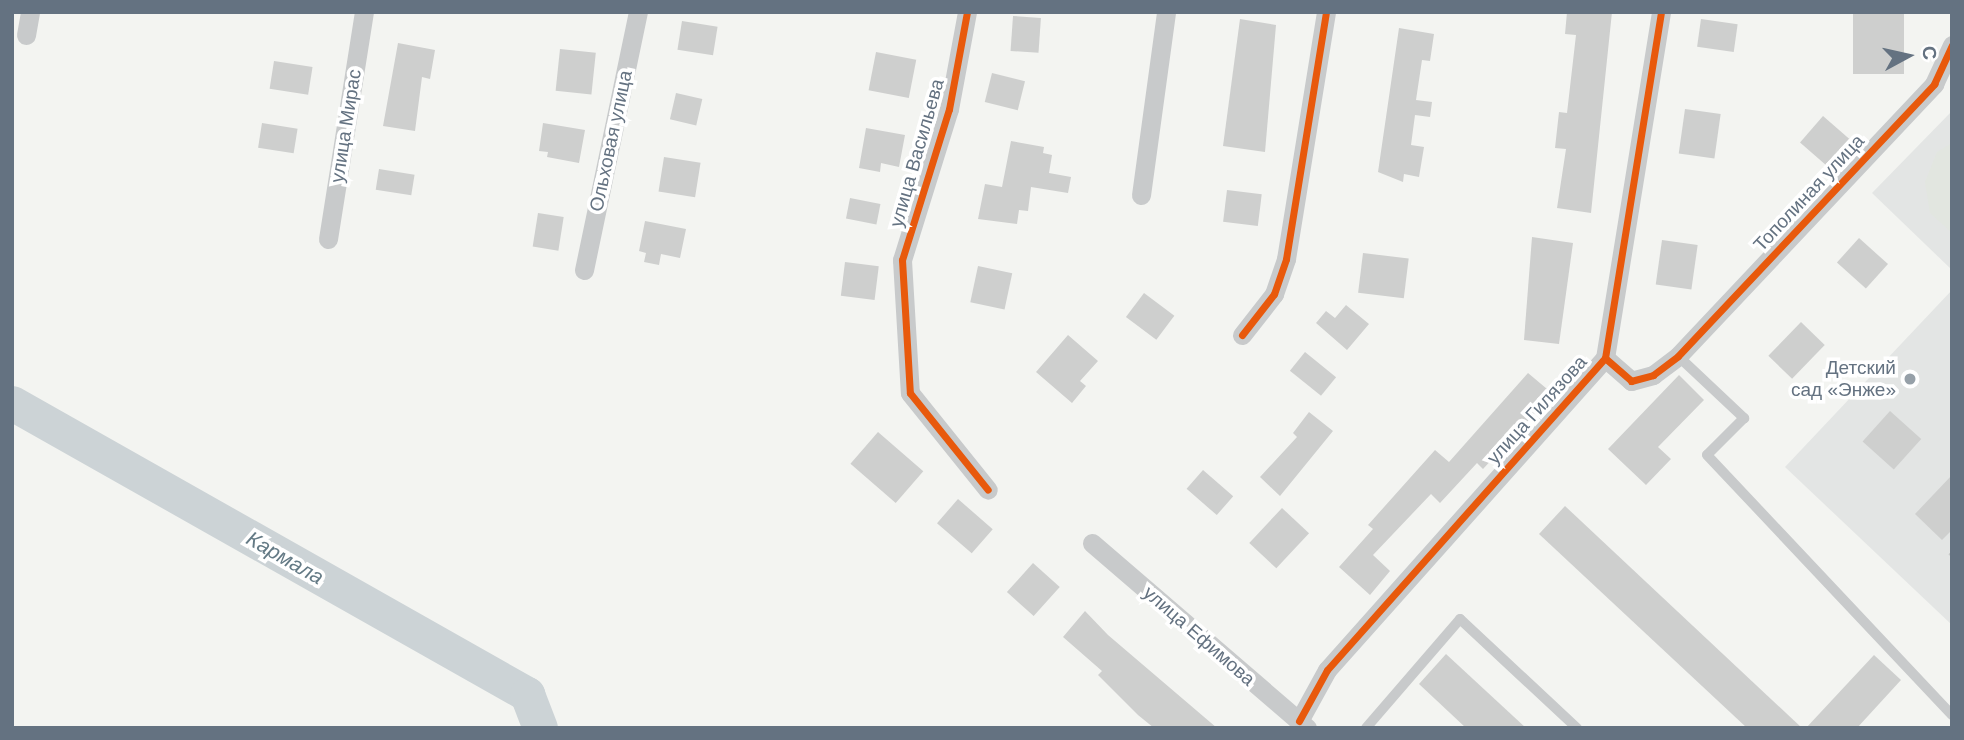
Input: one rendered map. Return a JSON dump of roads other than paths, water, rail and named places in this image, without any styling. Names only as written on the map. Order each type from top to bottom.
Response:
[{"type":"street","points":[[26,36],[30,12]]},
{"type":"street","name":"улица Мирас","points":[[328,239],[364,12]]},
{"type":"street","name":"Ольховая улица","points":[[584,270],[638,12]]},
{"type":"street","name":"улица Васильева","points":[[967,12],[949,109],[902,260],[910,393],[988,491]]},
{"type":"street","points":[[1141,195],[1166,12]]},
{"type":"street","points":[[1242,335],[1274,294],[1286,259],[1326,12]]},
{"type":"street","name":"улица Гилязова","points":[[1303,724],[1327,670],[1605,358],[1661,12]]},
{"type":"street","name":"Тополиная улица","points":[[1605,358],[1622,377],[1633,381],[1653,375],[1678,356],[1934,84],[1952,45]]},
{"type":"street","name":"улица Ефимова","points":[[1092,543],[1303,724]]},
{"type":"lane","points":[[1678,356],[1744,418],[1707,455],[1952,715]]},
{"type":"lane","points":[[1366,728],[1460,619],[1577,728]]},
{"type":"waterway","name":"Кармала","points":[[12,403],[527,694],[540,728]]},
{"type":"place","name":"Детский сад «Энже»","points":[[1910,379]]}]
